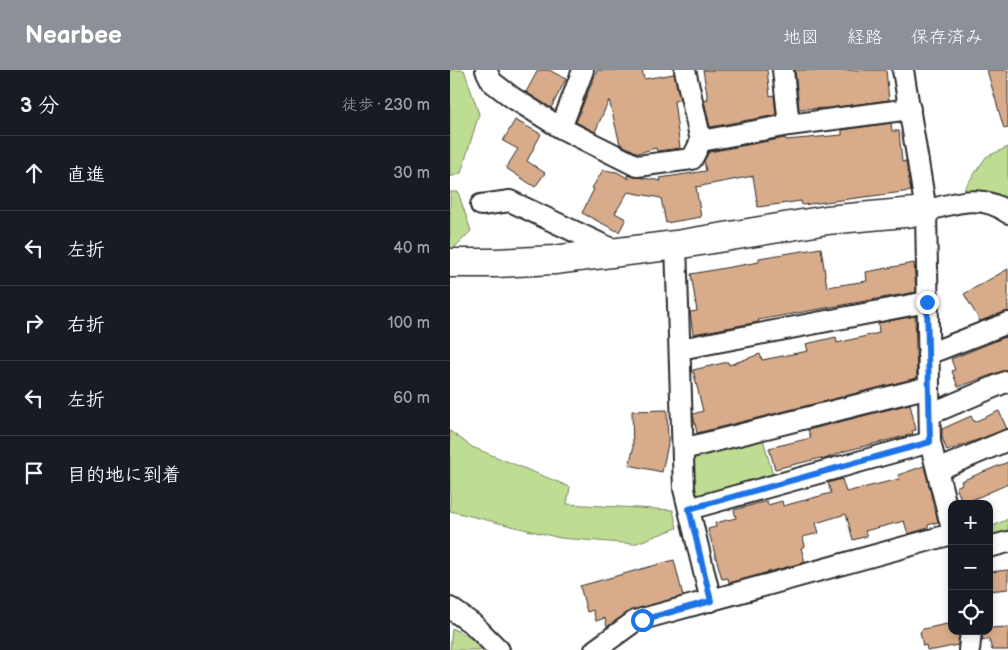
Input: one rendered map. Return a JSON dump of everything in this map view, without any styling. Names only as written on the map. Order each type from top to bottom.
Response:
[{"type":"street","points":[[486,70],[492,82],[513,98],[561,128],[637,166],[692,159],[701,141],[684,70]]},
{"type":"street","points":[[561,128],[583,70]]},
{"type":"street","points":[[783,70],[789,125]]},
{"type":"street","points":[[903,70],[926,211],[930,442],[948,513]]},
{"type":"street","points":[[701,141],[789,125],[910,110]]},
{"type":"street","points":[[481,205],[510,200],[618,252]]},
{"type":"street","points":[[450,263],[535,261],[618,252],[676,245],[827,220],[926,211],[956,202],[984,201],[1008,213]]},
{"type":"street","points":[[676,245],[684,489],[711,601]]},
{"type":"street","points":[[680,349],[927,302]]},
{"type":"street","points":[[928,354],[1008,323]]},
{"type":"street","points":[[930,414],[1008,381]]},
{"type":"street","points":[[683,449],[929,388]]},
{"type":"street","points":[[937,470],[1008,440]]},
{"type":"street","points":[[689,509],[930,442]]},
{"type":"street","points":[[595,650],[635,621],[948,535]]},
{"type":"street","points":[[993,546],[1008,542]]},
{"type":"street","points":[[450,608],[474,625],[499,650]]},
{"type":"street","points":[[969,650],[971,635]]},
{"type":"green space","points":[[450,70],[464,70],[479,114],[461,173],[450,177]]},
{"type":"green space","points":[[1008,147],[1008,205],[996,197],[964,189],[986,157]]},
{"type":"green space","points":[[450,192],[458,192],[471,231],[450,252]]},
{"type":"green space","points":[[450,431],[472,447],[570,487],[567,504],[673,510],[677,528],[634,544],[560,538],[450,511]]},
{"type":"green space","points":[[762,435],[773,476],[695,498],[690,454]]},
{"type":"green space","points":[[1008,519],[1008,535],[993,540],[993,526]]},
{"type":"green space","points":[[452,628],[472,639],[484,650],[450,650]]},
{"type":"building","points":[[538,70],[549,70],[566,79],[551,108],[526,92]]},
{"type":"building","points":[[597,70],[642,70],[644,79],[674,74],[680,100],[674,101],[680,148],[657,151],[656,148],[638,153],[620,144],[609,100],[595,132],[576,122]]},
{"type":"building","points":[[703,70],[767,70],[770,96],[774,95],[776,115],[710,127],[704,101],[708,100]]},
{"type":"building","points":[[795,70],[886,70],[889,100],[829,108],[799,109]]},
{"type":"building","points":[[987,70],[1008,70],[1008,128],[1004,129]]},
{"type":"building","points":[[515,120],[541,134],[527,161],[545,173],[535,187],[506,168],[518,149],[503,141]]},
{"type":"building","points":[[891,123],[892,131],[899,131],[902,162],[906,161],[911,191],[802,205],[801,201],[758,207],[753,176],[696,187],[701,217],[666,223],[661,198],[628,192],[615,213],[626,219],[619,232],[582,213],[594,189],[592,188],[603,170],[617,172],[629,179],[627,175],[661,181],[660,178],[706,171],[704,161],[709,152],[785,138],[786,140],[842,135],[842,130]]},
{"type":"building","points":[[821,248],[827,287],[867,281],[866,272],[914,263],[916,292],[758,320],[759,322],[693,334],[690,312],[697,311],[691,274],[759,262],[759,258]]},
{"type":"building","points":[[1008,269],[1008,311],[980,321],[964,294]]},
{"type":"building","points":[[915,316],[917,378],[697,433],[693,414],[703,411],[693,370],[728,362],[729,365],[760,354],[762,360],[808,351],[806,344],[836,337],[837,343],[879,333],[878,323]]},
{"type":"building","points":[[1008,336],[1008,369],[958,387],[952,371],[955,370],[951,359]]},
{"type":"building","points":[[910,404],[916,430],[912,431],[913,434],[845,451],[822,460],[821,458],[775,469],[769,448],[811,438],[808,430]]},
{"type":"building","points":[[667,410],[668,444],[662,472],[629,465],[633,450],[632,411]]},
{"type":"building","points":[[999,411],[1007,429],[947,451],[942,437],[942,429],[971,416],[974,422]]},
{"type":"building","points":[[1008,462],[1008,484],[972,500],[961,500],[956,487],[962,484],[961,481]]},
{"type":"building","points":[[924,466],[938,522],[928,525],[928,528],[908,534],[904,521],[865,531],[867,536],[853,540],[846,514],[816,523],[819,533],[803,537],[805,546],[801,548],[805,562],[729,583],[728,578],[722,579],[708,529],[716,527],[715,523],[736,518],[734,510],[767,501],[768,505],[782,501],[783,506],[831,493],[828,483],[842,479],[846,492],[899,479],[898,475]]},
{"type":"building","points":[[674,560],[683,596],[632,610],[607,627],[605,618],[596,621],[593,610],[587,612],[580,586]]},
{"type":"building","points":[[1008,570],[1008,589],[993,591],[993,572]]},
{"type":"building","points":[[948,624],[948,635],[959,635],[958,645],[927,650],[926,645],[923,646],[920,632],[923,629]]},
{"type":"building","points":[[1008,627],[1008,650],[992,650],[989,639],[982,641],[983,635],[993,635],[993,628]]},
{"type":"route","points":[[642,620],[711,601],[689,509],[930,442],[927,302]]}]
